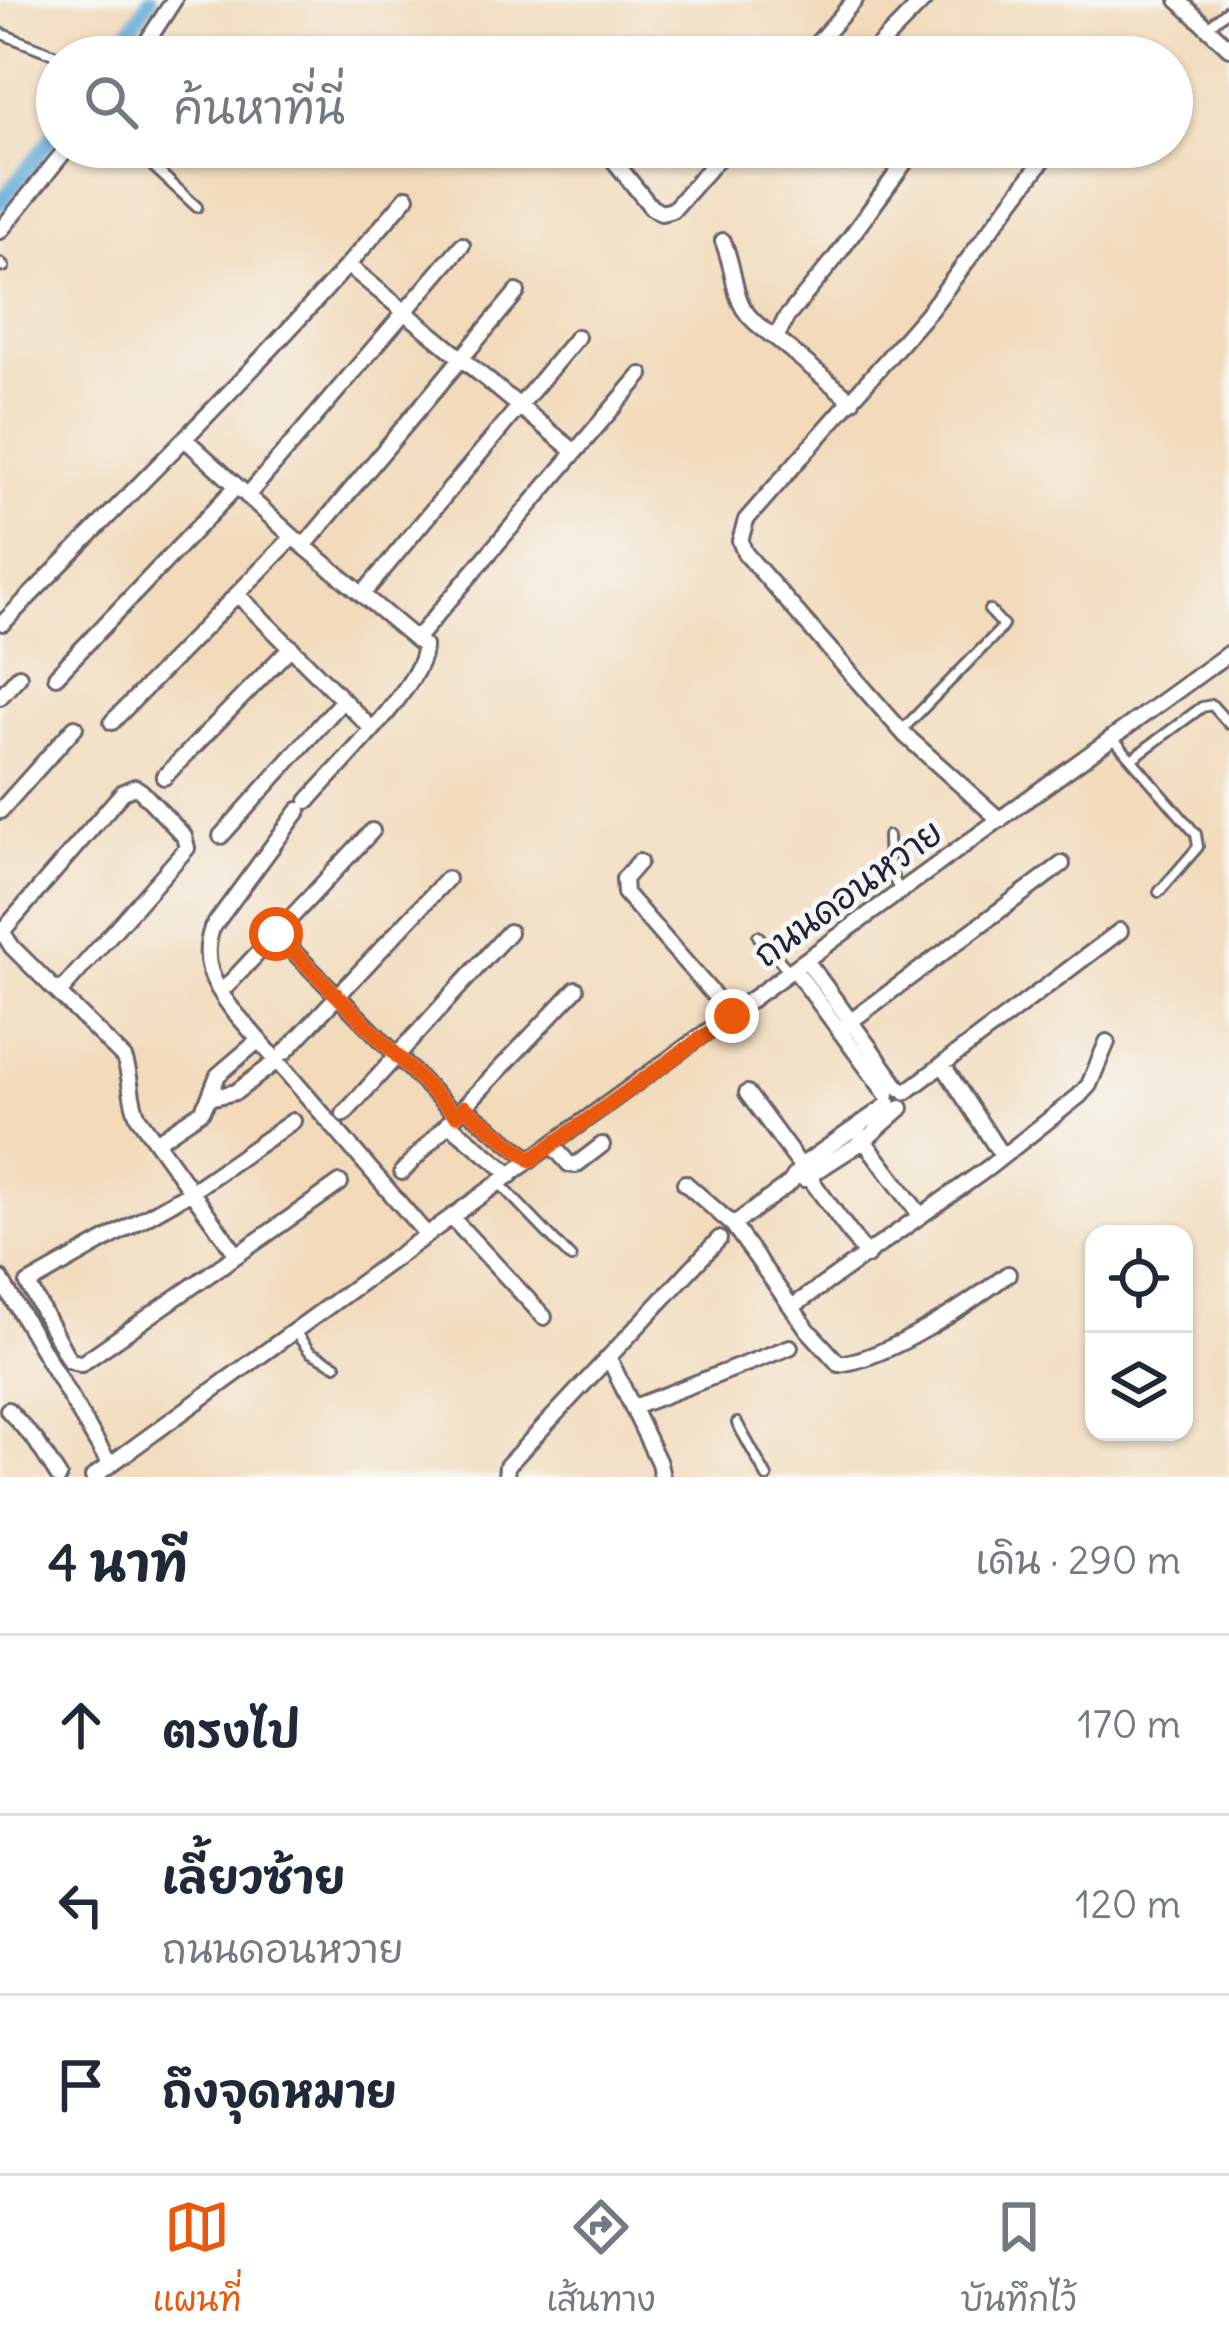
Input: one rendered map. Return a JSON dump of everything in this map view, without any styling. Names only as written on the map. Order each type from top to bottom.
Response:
[{"type":"street","points":[[151,36],[174,0]]},
{"type":"street","points":[[823,36],[855,0]]},
{"type":"street","points":[[889,36],[924,0]]},
{"type":"street","points":[[1178,0],[1229,49]]},
{"type":"street","points":[[0,231],[51,168]]},
{"type":"street","points":[[620,168],[661,213],[673,210],[710,168]]},
{"type":"street","points":[[776,338],[786,317],[901,168]]},
{"type":"street","points":[[1000,820],[901,731],[745,554],[740,541],[746,520],[930,310],[1037,168]]},
{"type":"street","points":[[3,623],[186,440],[350,266],[406,197]]},
{"type":"street","points":[[723,241],[744,314],[852,401]]},
{"type":"street","points":[[56,676],[242,491],[462,245]]},
{"type":"street","points":[[350,266],[575,452]]},
{"type":"street","points":[[112,722],[237,595],[298,542],[463,360],[517,292]]},
{"type":"street","points":[[362,595],[578,337]]},
{"type":"street","points":[[417,638],[641,375]]},
{"type":"street","points":[[186,440],[298,542],[417,638],[425,654],[419,673],[303,806],[224,910],[208,940],[207,959],[217,991],[259,1040],[281,1056],[428,1235]]},
{"type":"street","points":[[237,595],[371,728]]},
{"type":"street","points":[[164,777],[291,647]]},
{"type":"street","name":"ถนนดอนหวาย","points":[[100,1473],[1229,653]]},
{"type":"street","points":[[0,697],[19,676]]},
{"type":"street","points":[[220,836],[343,700]]},
{"type":"street","points":[[0,812],[75,727]]},
{"type":"street","points":[[59,992],[187,848],[184,836],[141,791],[129,788],[1,931],[12,947],[124,1058],[133,1106],[237,1255]]},
{"type":"street","points":[[227,986],[372,831]]},
{"type":"street","points":[[639,862],[624,879],[625,893],[732,1016]]},
{"type":"street","points":[[845,1026],[1062,864]]},
{"type":"street","points":[[209,1098],[236,1093],[281,1056],[447,879]]},
{"type":"street","points":[[733,1225],[860,1134],[896,1098],[1120,931]]},
{"type":"street","points":[[344,1114],[508,932]]},
{"type":"street","points":[[276,934],[456,1115],[505,1179]]},
{"type":"street","points":[[797,967],[896,1098]]},
{"type":"street","points":[[402,1172],[576,989]]},
{"type":"street","points":[[156,1142],[202,1112],[218,1075],[259,1040]]},
{"type":"street","points":[[792,1307],[1079,1096],[1095,1075],[1107,1042]]},
{"type":"street","points":[[943,1065],[1002,1156]]},
{"type":"street","points":[[747,1093],[867,1256]]},
{"type":"street","points":[[456,1115],[531,1160]]},
{"type":"street","points":[[293,1121],[191,1191],[28,1283],[69,1360],[81,1364],[340,1183]]},
{"type":"street","points":[[860,1134],[921,1216]]},
{"type":"street","points":[[552,1145],[576,1165],[602,1145]]},
{"type":"street","points":[[685,1183],[733,1225],[839,1364],[923,1329],[1008,1274]]},
{"type":"street","points":[[452,1218],[544,1317]]},
{"type":"street","points":[[506,1477],[507,1466],[719,1239]]},
{"type":"street","points":[[0,1278],[100,1473]]},
{"type":"street","points":[[634,1407],[790,1347]]},
{"type":"street","points":[[609,1358],[662,1477]]},
{"type":"street","points":[[8,1410],[59,1477]]},
{"type":"lane","points":[[1208,27],[1229,9]]},
{"type":"lane","points":[[0,33],[36,47]]},
{"type":"lane","points":[[154,168],[197,206]]},
{"type":"lane","points":[[901,731],[999,631],[1003,625],[989,610]]},
{"type":"lane","points":[[1132,758],[1202,707],[1212,705],[1229,724]]},
{"type":"lane","points":[[1113,738],[1196,834],[1198,847],[1159,892]]},
{"type":"lane","points":[[888,836],[890,869],[899,892]]},
{"type":"lane","points":[[758,936],[797,967]]},
{"type":"lane","points":[[505,1179],[571,1258]]},
{"type":"lane","points":[[294,1331],[310,1352],[336,1366]]},
{"type":"lane","points":[[737,1423],[767,1477]]},
{"type":"waterway","points":[[125,36],[150,0]]},
{"type":"waterway","points":[[0,203],[36,158]]},
{"type":"route","points":[[276,934],[456,1115],[464,1107],[531,1160],[732,1016]]}]
